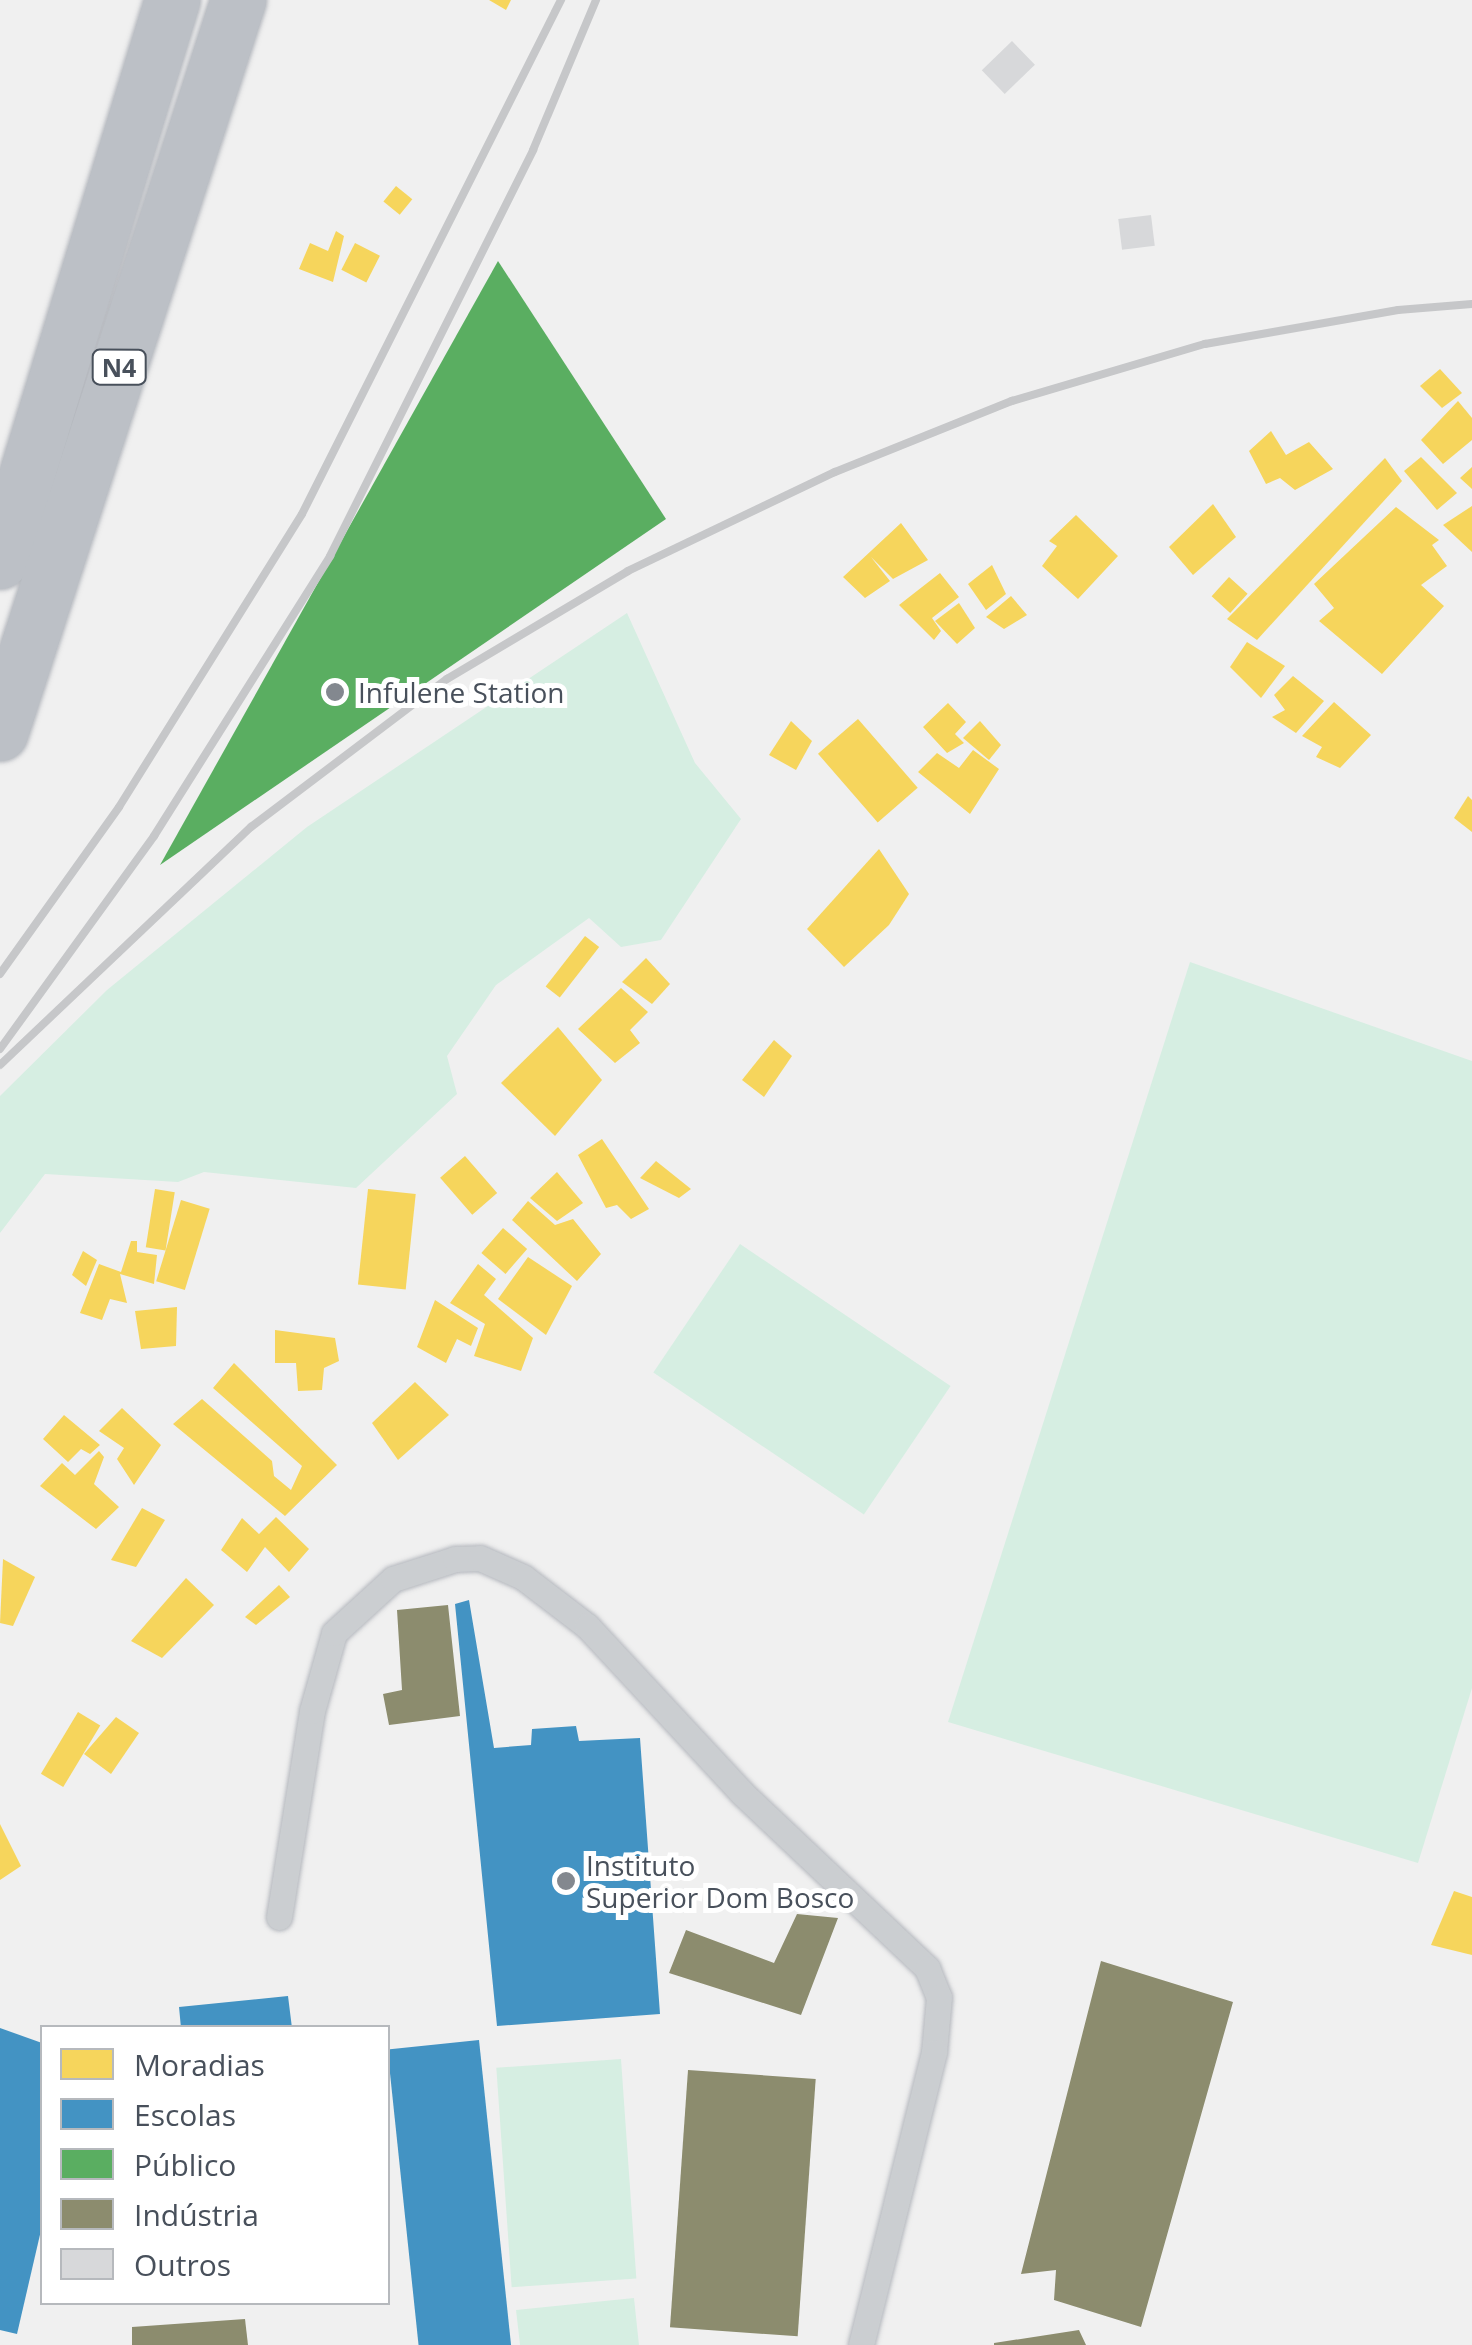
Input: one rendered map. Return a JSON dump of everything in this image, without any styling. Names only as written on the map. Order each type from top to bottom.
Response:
[{"type":"highway","name":"N4","points":[[0,562],[172,0]]},
{"type":"highway","name":"N4","points":[[0,734],[238,0]]},
{"type":"lane","points":[[279,1917],[312,1711],[334,1633],[393,1579],[455,1560],[480,1558],[523,1577],[587,1626],[742,1793],[927,1968],[939,1997],[934,2052],[862,2345]]},
{"type":"green space","points":[[627,613],[695,763],[741,819],[661,940],[621,947],[589,918],[496,985],[447,1056],[457,1094],[356,1188],[204,1172],[178,1182],[45,1174],[0,1233],[0,1096],[107,990],[307,827]]},
{"type":"green space","points":[[1190,962],[1472,1061],[1472,1688],[1418,1863],[948,1722]]},
{"type":"green space","points":[[740,1244],[951,1386],[864,1515],[653,1373]]},
{"type":"green space","points":[[621,2059],[636,2278],[512,2287],[496,2068]]},
{"type":"green space","points":[[634,2298],[639,2345],[520,2345],[516,2310]]},
{"type":"building: Moradias","points":[[489,0],[511,0],[506,10]]},
{"type":"building: Moradias","points":[[396,186],[412,199],[400,215],[383,202]]},
{"type":"building: Moradias","points":[[336,231],[344,236],[333,282],[299,269],[310,243],[328,251]]},
{"type":"building: Moradias","points":[[355,243],[380,256],[366,282],[341,270]]},
{"type":"building: Moradias","points":[[1440,369],[1462,393],[1442,408],[1420,386]]},
{"type":"building: Moradias","points":[[1458,401],[1472,418],[1472,440],[1443,464],[1421,440]]},
{"type":"building: Moradias","points":[[1271,431],[1286,455],[1309,442],[1333,469],[1295,490],[1280,478],[1266,484],[1249,451]]},
{"type":"building: Moradias","points":[[1421,457],[1457,493],[1437,510],[1404,471]]},
{"type":"building: Moradias","points":[[1385,458],[1402,481],[1257,640],[1227,619]]},
{"type":"building: Moradias","points":[[1472,467],[1472,489],[1460,478]]},
{"type":"building: Moradias","points":[[1213,504],[1236,537],[1193,575],[1169,547]]},
{"type":"building: Moradias","points":[[1472,506],[1472,552],[1443,525]]},
{"type":"building: Moradias","points":[[1396,507],[1439,540],[1432,545],[1447,566],[1421,585],[1444,606],[1382,674],[1319,621],[1334,608],[1314,584]]},
{"type":"building: Moradias","points":[[1076,515],[1118,556],[1078,599],[1042,566],[1057,546],[1049,541]]},
{"type":"building: Moradias","points":[[901,523],[928,560],[893,579],[871,557],[890,581],[865,598],[843,577]]},
{"type":"building: Moradias","points":[[992,565],[1006,594],[986,610],[968,584]]},
{"type":"building: Moradias","points":[[940,573],[959,597],[932,618],[941,631],[934,640],[899,605]]},
{"type":"building: Moradias","points":[[1229,577],[1248,594],[1230,613],[1212,596]]},
{"type":"building: Moradias","points":[[1011,596],[1027,615],[1004,629],[986,617]]},
{"type":"building: Moradias","points":[[959,603],[975,628],[957,644],[935,621]]},
{"type":"building: Moradias","points":[[1247,642],[1285,666],[1261,698],[1230,667]]},
{"type":"building: Moradias","points":[[1293,676],[1324,701],[1296,733],[1272,717],[1285,710],[1274,695]]},
{"type":"building: Moradias","points":[[1334,702],[1371,735],[1340,768],[1316,757],[1322,747],[1302,736]]},
{"type":"building: Moradias","points":[[948,703],[966,722],[955,734],[964,743],[947,753],[923,727]]},
{"type":"building: Moradias","points":[[858,719],[918,788],[878,822],[818,754]]},
{"type":"building: Moradias","points":[[791,721],[812,741],[796,770],[769,755]]},
{"type":"building: Moradias","points":[[980,721],[1001,745],[989,760],[963,738]]},
{"type":"building: Moradias","points":[[973,750],[999,769],[970,814],[918,772],[937,753],[959,768]]},
{"type":"building: Moradias","points":[[1468,796],[1472,800],[1472,832],[1454,818]]},
{"type":"building: Moradias","points":[[879,849],[909,894],[889,925],[844,967],[807,929]]},
{"type":"building: Moradias","points":[[585,936],[599,947],[560,998],[546,986]]},
{"type":"building: Moradias","points":[[646,958],[670,984],[652,1004],[622,982]]},
{"type":"building: Moradias","points":[[621,988],[648,1012],[630,1030],[640,1043],[615,1063],[578,1029]]},
{"type":"building: Moradias","points":[[558,1027],[602,1080],[555,1136],[501,1083]]},
{"type":"building: Moradias","points":[[774,1040],[792,1056],[764,1097],[742,1080]]},
{"type":"building: Moradias","points":[[602,1139],[649,1209],[631,1219],[617,1205],[606,1208],[578,1155]]},
{"type":"building: Moradias","points":[[465,1156],[497,1193],[472,1215],[440,1178]]},
{"type":"building: Moradias","points":[[656,1161],[691,1189],[679,1198],[640,1178]]},
{"type":"building: Moradias","points":[[557,1172],[583,1203],[557,1221],[530,1198]]},
{"type":"building: Moradias","points":[[155,1189],[175,1192],[166,1250],[146,1247]]},
{"type":"building: Moradias","points":[[368,1189],[416,1194],[406,1289],[358,1284]]},
{"type":"building: Moradias","points":[[181,1200],[210,1209],[185,1290],[156,1281]]},
{"type":"building: Moradias","points":[[528,1201],[555,1225],[573,1219],[601,1254],[577,1281],[512,1220]]},
{"type":"building: Moradias","points":[[503,1228],[527,1249],[506,1274],[481,1253]]},
{"type":"building: Moradias","points":[[131,1241],[137,1241],[137,1252],[157,1255],[154,1284],[120,1274],[127,1303],[110,1299],[102,1320],[80,1313],[99,1264],[121,1272]]},
{"type":"building: Moradias","points":[[83,1251],[97,1260],[86,1286],[72,1275]]},
{"type":"building: Moradias","points":[[528,1257],[572,1286],[546,1335],[498,1299]]},
{"type":"building: Moradias","points":[[478,1264],[496,1279],[484,1295],[533,1338],[521,1371],[474,1356],[485,1324],[450,1303]]},
{"type":"building: Moradias","points":[[435,1300],[478,1328],[471,1346],[457,1339],[446,1363],[417,1347]]},
{"type":"building: Moradias","points":[[177,1307],[176,1346],[141,1349],[135,1311]]},
{"type":"building: Moradias","points":[[275,1330],[335,1338],[339,1361],[324,1368],[322,1390],[298,1391],[296,1363],[275,1363]]},
{"type":"building: Moradias","points":[[234,1363],[337,1465],[285,1516],[173,1424],[202,1399],[272,1461],[274,1476],[291,1490],[302,1466],[213,1388]]},
{"type":"building: Moradias","points":[[415,1382],[449,1415],[398,1460],[372,1423]]},
{"type":"building: Moradias","points":[[122,1408],[161,1445],[134,1485],[117,1459],[124,1448],[99,1431]]},
{"type":"building: Moradias","points":[[64,1415],[100,1445],[90,1454],[81,1449],[68,1462],[43,1439]]},
{"type":"building: Moradias","points":[[99,1451],[104,1457],[94,1484],[119,1507],[96,1529],[40,1486],[62,1463],[75,1475]]},
{"type":"building: Moradias","points":[[142,1508],[165,1520],[136,1567],[111,1560]]},
{"type":"building: Moradias","points":[[276,1517],[309,1549],[289,1572],[265,1547],[247,1572],[221,1550],[242,1518],[259,1534]]},
{"type":"building: Moradias","points":[[3,1559],[35,1577],[13,1626],[0,1623]]},
{"type":"building: Moradias","points":[[186,1578],[214,1605],[162,1658],[131,1641]]},
{"type":"building: Moradias","points":[[279,1585],[290,1597],[256,1625],[245,1617]]},
{"type":"building: Moradias","points":[[78,1712],[100,1725],[63,1787],[41,1774]]},
{"type":"building: Moradias","points":[[116,1717],[139,1733],[111,1774],[84,1754]]},
{"type":"building: Moradias","points":[[0,1824],[21,1866],[0,1880]]},
{"type":"building: Moradias","points":[[1454,1891],[1472,1897],[1472,1955],[1431,1945]]},
{"type":"building: Escolas","name":"Instituto Superior Dom Bosco","points":[[469,1600],[494,1748],[531,1745],[532,1729],[576,1726],[579,1741],[640,1738],[660,2014],[497,2026],[455,1604]]},
{"type":"building: Escolas","points":[[288,1996],[292,2025],[181,2025],[179,2007]]},
{"type":"building: Escolas","points":[[0,2028],[40,2042],[40,2235],[17,2334],[0,2330]]},
{"type":"building: Escolas","points":[[479,2040],[511,2345],[419,2345],[390,2049]]},
{"type":"building: Público","name":"Infulene Station","points":[[498,261],[666,519],[160,865]]},
{"type":"building: Indústria","points":[[448,1605],[460,1716],[389,1725],[383,1694],[402,1690],[397,1610]]},
{"type":"building: Indústria","points":[[797,1914],[838,1918],[801,2015],[669,1973],[686,1930],[774,1963]]},
{"type":"building: Indústria","points":[[1101,1961],[1233,2002],[1141,2327],[1054,2300],[1056,2270],[1021,2274]]},
{"type":"building: Indústria","points":[[688,2070],[816,2079],[798,2336],[670,2327]]},
{"type":"building: Indústria","points":[[245,2319],[248,2345],[132,2345],[132,2327]]},
{"type":"building: Indústria","points":[[1079,2330],[1086,2345],[994,2345],[994,2343]]},
{"type":"building: Outros","points":[[1012,41],[1035,65],[1005,94],[982,70]]},
{"type":"building: Outros","points":[[1151,215],[1155,246],[1122,250],[1118,219]]},
{"type":"railway","points":[[0,974],[119,807],[302,514],[561,0]]},
{"type":"railway","points":[[0,1049],[154,836],[330,556],[533,150],[596,0]]},
{"type":"railway","points":[[0,1065],[251,827],[447,679],[628,571],[835,472],[1012,401],[1205,344],[1398,310],[1472,304]]},
{"type":"place","name":"Infulene Station","points":[[335,692]]},
{"type":"place","name":"Instituto Superior Dom Bosco","points":[[566,1881]]}]
